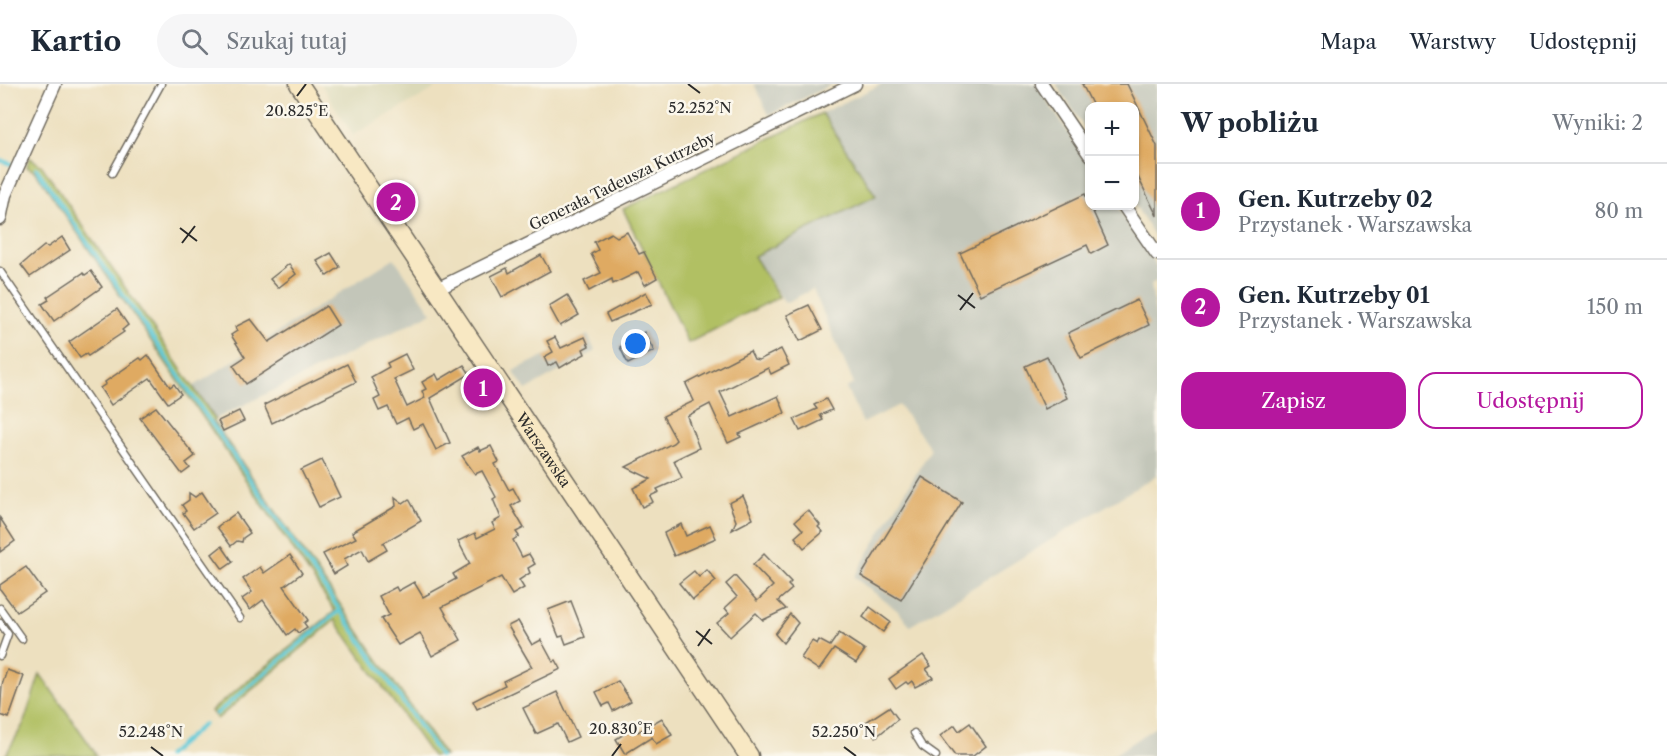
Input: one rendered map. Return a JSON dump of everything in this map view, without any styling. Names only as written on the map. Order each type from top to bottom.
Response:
[{"type":"main road","name":"Warszawska","points":[[299,84],[749,756]]},
{"type":"street","points":[[0,219],[5,195],[55,84]]},
{"type":"street","name":"Generała Tadeusza Kutrzeby","points":[[435,290],[855,84]]},
{"type":"street","points":[[1042,84],[1085,149]]},
{"type":"street","points":[[1127,210],[1157,254]]},
{"type":"lane","points":[[112,173],[160,84]]},
{"type":"lane","points":[[0,271],[240,618]]},
{"type":"lane","points":[[0,608],[22,639]]},
{"type":"lane","points":[[0,623],[8,634],[0,656]]},
{"type":"lane","points":[[914,733],[922,746],[936,756]]},
{"type":"shaded area","points":[[321,84],[439,84],[431,91],[353,135]]},
{"type":"shaded area","points":[[754,84],[833,84],[769,115]]},
{"type":"shaded area","points":[[882,84],[1036,84],[1085,158],[1085,210],[1120,210],[1157,267],[1157,281],[1151,284],[1157,326],[1157,475],[910,626],[898,611],[854,577],[931,449],[899,405],[863,423],[846,388],[854,384],[813,289],[785,303],[754,256],[875,196],[822,113]]},
{"type":"shaded area","points":[[1056,84],[1157,84],[1157,240],[1138,210],[1139,102],[1085,102],[1085,129]]},
{"type":"shaded area","points":[[394,258],[432,313],[215,419],[191,388]]},
{"type":"shaded area","points":[[588,335],[595,351],[526,390],[513,371]]},
{"type":"shaded area","points":[[1157,726],[1157,756],[1112,756]]},
{"type":"green space","points":[[822,113],[876,196],[754,256],[779,297],[688,343],[623,209]]},
{"type":"green space","points":[[29,157],[42,166],[215,419],[213,421],[445,756],[432,756],[335,620],[217,719],[211,711],[335,611],[36,172],[27,167]]},
{"type":"green space","points":[[40,674],[97,756],[5,756],[23,725]]},
{"type":"building","points":[[1082,84],[1127,84],[1136,102],[1091,102]]},
{"type":"building","points":[[1139,109],[1157,146],[1157,216],[1139,179]]},
{"type":"building","points":[[1085,194],[1085,210],[1092,210],[1108,245],[1091,254],[1087,245],[980,295],[960,253]]},
{"type":"building","points":[[627,232],[639,254],[644,252],[657,278],[645,285],[638,272],[613,284],[612,279],[589,291],[584,281],[601,273],[591,254],[598,250],[594,242],[611,233],[617,237]]},
{"type":"building","points":[[62,237],[70,250],[30,277],[21,265],[44,246],[48,247]]},
{"type":"building","points":[[331,253],[340,267],[327,276],[317,261]]},
{"type":"building","points":[[541,255],[550,271],[502,297],[491,276],[507,268],[509,273]]},
{"type":"building","points":[[289,264],[296,274],[278,288],[270,279]]},
{"type":"building","points":[[91,271],[102,287],[54,321],[42,304],[49,300],[47,297],[83,273],[85,275]]},
{"type":"building","points":[[646,292],[652,304],[610,322],[606,314]]},
{"type":"building","points":[[567,295],[579,315],[560,326],[549,306]]},
{"type":"building","points":[[1137,300],[1149,325],[1081,358],[1068,333]]},
{"type":"building","points":[[809,305],[822,330],[800,341],[787,315]]},
{"type":"building","points":[[326,306],[338,325],[246,384],[233,365],[245,357],[231,335],[237,331],[235,327],[251,319],[269,342]]},
{"type":"building","points":[[117,309],[128,325],[122,330],[124,332],[88,356],[86,354],[80,358],[69,342]]},
{"type":"building","points":[[644,332],[654,351],[628,364],[620,347]]},
{"type":"building","points":[[555,337],[561,348],[585,337],[589,346],[583,349],[585,354],[560,368],[557,362],[548,366],[544,357],[553,352],[547,341]]},
{"type":"building","points":[[781,349],[789,365],[771,374],[768,368],[720,392],[732,417],[778,396],[785,413],[739,434],[741,437],[728,443],[710,404],[687,416],[699,448],[674,460],[682,478],[657,489],[659,492],[650,496],[653,502],[642,507],[633,488],[651,479],[626,467],[676,440],[663,416],[694,401],[686,384],[750,351],[754,359],[759,360]]},
{"type":"building","points":[[405,354],[413,370],[394,379],[407,407],[425,398],[422,391],[426,389],[422,382],[436,374],[439,380],[464,365],[470,374],[430,398],[450,443],[436,450],[423,424],[413,429],[408,418],[396,424],[388,407],[379,411],[374,400],[380,397],[371,377],[389,367],[387,363]]},
{"type":"building","points":[[148,355],[170,387],[174,384],[181,394],[168,403],[150,378],[111,405],[100,388],[106,384],[105,382]]},
{"type":"building","points":[[1047,356],[1067,398],[1045,409],[1025,366]]},
{"type":"building","points":[[347,364],[356,382],[272,423],[264,405]]},
{"type":"building","points":[[826,399],[832,410],[820,415],[823,420],[800,431],[794,419],[817,409],[814,405]]},
{"type":"building","points":[[156,407],[195,456],[186,463],[190,468],[182,474],[140,418]]},
{"type":"building","points":[[239,411],[244,421],[223,431],[218,421]]},
{"type":"building","points":[[491,446],[499,462],[495,464],[509,490],[513,488],[520,501],[511,506],[524,528],[516,532],[519,536],[513,540],[522,557],[529,554],[535,564],[528,568],[530,573],[519,580],[524,588],[512,595],[501,577],[442,607],[461,640],[432,656],[420,633],[398,645],[381,619],[389,615],[379,596],[396,587],[398,591],[414,582],[423,597],[456,579],[453,574],[470,564],[458,541],[475,533],[477,538],[495,529],[492,523],[501,518],[493,499],[496,497],[482,471],[475,474],[462,456],[478,447],[480,451]]},
{"type":"building","points":[[322,460],[340,497],[319,507],[301,470]]},
{"type":"building","points":[[922,477],[962,502],[901,600],[861,576]]},
{"type":"building","points":[[202,492],[216,513],[194,528],[183,513],[186,511],[182,505],[189,500],[189,493],[195,497]]},
{"type":"building","points":[[743,496],[753,519],[732,530],[736,521],[729,503]]},
{"type":"building","points":[[395,497],[403,503],[409,499],[421,521],[383,543],[387,550],[368,561],[362,549],[344,559],[347,566],[334,574],[323,554],[356,538],[352,532],[396,506]]},
{"type":"building","points":[[808,510],[823,532],[804,548],[795,537],[803,530],[795,521]]},
{"type":"building","points":[[236,513],[250,533],[243,538],[242,542],[237,541],[231,546],[217,527]]},
{"type":"building","points":[[0,518],[15,541],[0,552]]},
{"type":"building","points":[[681,524],[686,536],[710,525],[716,538],[674,556],[664,533]]},
{"type":"building","points":[[222,546],[233,562],[223,569],[212,554]]},
{"type":"building","points":[[764,554],[791,582],[788,585],[792,589],[778,601],[786,609],[763,620],[756,613],[730,637],[717,623],[729,613],[725,608],[737,597],[726,584],[735,576],[757,601],[773,586],[753,565]]},
{"type":"building","points":[[290,555],[302,573],[284,586],[308,620],[304,623],[307,627],[298,633],[295,629],[287,635],[263,600],[250,610],[242,599],[252,592],[243,579],[260,567],[264,573]]},
{"type":"building","points":[[26,567],[45,593],[17,612],[0,589],[0,585]]},
{"type":"building","points":[[707,570],[716,581],[693,600],[679,583],[694,571],[699,577]]},
{"type":"building","points":[[571,601],[585,637],[566,644],[563,636],[559,637],[548,610]]},
{"type":"building","points":[[870,607],[890,622],[883,632],[863,617]]},
{"type":"building","points":[[790,614],[798,623],[783,643],[775,634]]},
{"type":"building","points":[[518,621],[532,645],[541,640],[553,662],[556,660],[561,669],[477,709],[473,701],[505,685],[503,681],[532,667],[508,626]]},
{"type":"building","points":[[839,633],[865,650],[856,663],[834,649],[819,670],[801,658],[812,641],[817,644],[819,640],[830,646]]},
{"type":"building","points":[[923,655],[931,666],[926,669],[933,678],[915,687],[912,681],[908,684],[906,682],[896,689],[889,679]]},
{"type":"building","points":[[7,670],[24,676],[9,718],[0,715],[2,685]]},
{"type":"building","points":[[618,681],[631,701],[613,711],[609,703],[603,706],[596,692]]},
{"type":"building","points":[[557,692],[578,737],[567,742],[558,724],[536,734],[523,708]]},
{"type":"building","points":[[889,707],[898,719],[876,737],[866,722]]},
{"type":"building","points":[[662,718],[672,735],[656,744],[652,737],[625,754],[616,739],[635,727],[638,732]]},
{"type":"building","points":[[970,723],[986,746],[973,756],[955,756],[940,736],[955,725],[959,731]]},
{"type":"waterway","points":[[0,160],[11,164]]},
{"type":"waterway","points":[[36,168],[440,756]]},
{"type":"waterway","points":[[216,714],[339,611]]},
{"type":"waterway","points":[[167,756],[204,724]]},
{"type":"place","name":"Gen. Kutrzeby 01","points":[[396,202]]},
{"type":"place","name":"Gen. Kutrzeby 02","points":[[483,388]]}]
